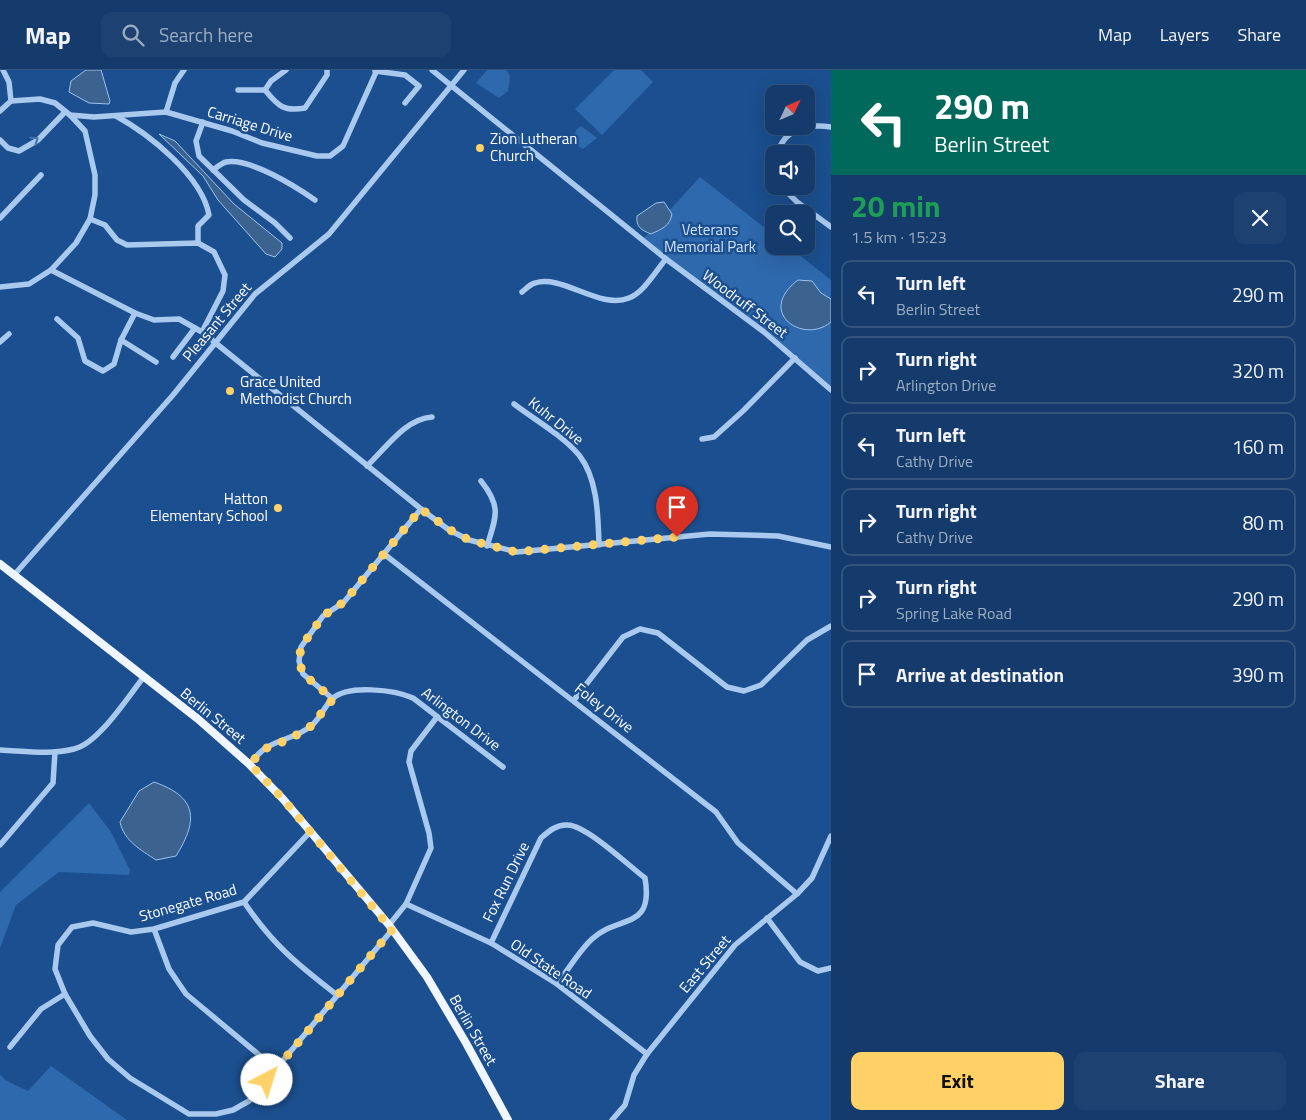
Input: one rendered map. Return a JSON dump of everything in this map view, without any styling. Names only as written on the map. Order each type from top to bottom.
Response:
[{"type":"main road","name":"Berlin Street","points":[[0,564],[143,678],[198,719],[250,764],[283,799],[390,927],[432,986],[508,1120]]},
{"type":"street","points":[[0,111],[11,101],[9,82],[3,70]]},
{"type":"street","points":[[166,112],[175,83],[184,70]]},
{"type":"street","points":[[265,90],[271,81],[286,70]]},
{"type":"street","points":[[238,90],[265,90],[276,103],[291,111],[305,108],[327,76],[327,70]]},
{"type":"street","name":"Woodruff Street","points":[[432,70],[666,259],[764,332],[831,390]]},
{"type":"street","name":"Pleasant Street","points":[[14,575],[173,395],[214,342],[255,294],[329,234],[464,70]]},
{"type":"street","points":[[376,71],[405,74],[419,86],[405,103]]},
{"type":"street","name":"Carriage Drive","points":[[11,101],[40,100],[55,103],[68,114],[116,116],[166,112],[232,131],[262,143],[316,156],[330,156],[343,146],[376,71]]},
{"type":"street","points":[[0,140],[8,148],[19,150],[38,140],[68,114],[86,131],[95,175],[96,195],[90,219],[76,243],[51,270],[29,284],[0,286]]},
{"type":"street","points":[[116,116],[131,124],[188,173],[207,206],[209,215],[198,226],[198,243]]},
{"type":"street","points":[[203,122],[196,142],[198,156],[244,200],[276,223],[290,238]]},
{"type":"street","points":[[781,145],[793,131],[812,124],[831,127]]},
{"type":"street","points":[[213,170],[224,162],[240,162],[290,183],[315,200]]},
{"type":"street","points":[[0,218],[41,175]]},
{"type":"street","points":[[790,195],[831,226]]},
{"type":"street","points":[[90,219],[105,225],[117,240],[127,245],[198,243],[214,252],[225,274],[223,292],[202,332]]},
{"type":"street","points":[[522,292],[534,283],[546,282],[617,301],[629,298],[641,290],[666,259]]},
{"type":"street","points":[[51,270],[135,313],[154,320],[179,319],[202,332],[421,509],[450,530],[469,540],[516,552],[710,534],[778,536],[831,547]]},
{"type":"street","points":[[57,318],[78,338],[85,362],[103,371],[114,364],[121,340],[135,313]]},
{"type":"street","points":[[173,357],[195,328]]},
{"type":"street","points":[[0,342],[9,334]]},
{"type":"street","points":[[121,340],[156,362]]},
{"type":"street","points":[[702,439],[714,437],[729,424],[795,358]]},
{"type":"street","name":"Kuhr Drive","points":[[514,404],[570,446],[580,456],[587,469],[595,496],[599,545]]},
{"type":"street","points":[[368,466],[408,425],[420,418],[432,417]]},
{"type":"street","points":[[481,481],[495,501],[497,513],[487,546]]},
{"type":"street","points":[[333,699],[303,674],[299,661],[301,647],[323,616],[344,602],[421,509]]},
{"type":"street","name":"Foley Drive","points":[[384,554],[716,812],[738,843],[797,894]]},
{"type":"street","points":[[574,700],[623,637],[640,629],[658,634],[727,686],[744,691],[761,686],[807,640],[831,626]]},
{"type":"street","points":[[0,750],[55,752],[75,749],[90,742],[143,678]]},
{"type":"street","name":"Arlington Drive","points":[[250,764],[264,749],[290,739],[311,726],[333,699],[342,693],[352,690],[401,692],[413,698],[503,767]]},
{"type":"street","name":"Stonegate Road","points":[[310,832],[244,902],[154,929],[131,932],[94,922],[72,928],[58,945],[55,969],[65,994],[90,1036],[108,1059],[130,1078],[188,1117],[233,1110],[249,1101],[337,996],[406,904],[431,848],[430,834],[410,757],[411,752],[437,717]]},
{"type":"street","points":[[0,845],[53,783],[55,752]]},
{"type":"street","name":"Fox Run Drive","points":[[490,943],[541,838],[551,828],[568,825],[583,830],[644,878],[647,893],[644,909],[635,919],[604,930],[592,939],[556,984]]},
{"type":"street","name":"East Street","points":[[612,1120],[625,1105],[634,1075],[647,1054],[735,945],[797,894],[812,878],[831,836]]},
{"type":"street","points":[[244,902],[264,932],[288,957],[337,996]]},
{"type":"street","name":"Old State Road","points":[[406,904],[490,943],[556,984],[647,1054]]},
{"type":"street","points":[[767,918],[800,962],[818,972],[831,968]]},
{"type":"street","points":[[154,929],[169,969],[186,994],[276,1069]]},
{"type":"street","points":[[10,1047],[41,1009],[65,994]]},
{"type":"green space","points":[[487,70],[506,70],[510,76],[508,91],[499,98],[476,83]]},
{"type":"green space","points":[[614,70],[641,70],[653,82],[602,135],[575,109]]},
{"type":"green space","points":[[581,126],[597,138],[583,149],[576,145],[573,138],[576,130]]},
{"type":"green space","name":"Veterans Memorial Park","points":[[700,177],[765,228],[765,255],[799,255],[831,280],[831,386],[738,309],[691,277],[643,239]]},
{"type":"green space","points":[[89,803],[111,832],[130,870],[129,875],[59,872],[16,905],[0,948],[0,892]]},
{"type":"green space","points":[[51,1066],[127,1120],[0,1120],[0,1074],[5,1080],[28,1091]]},
{"type":"shaded area","points":[[86,70],[101,70],[110,101],[109,104],[89,103],[69,92],[71,81]]},
{"type":"shaded area","points":[[159,134],[175,141],[234,204],[282,243],[282,249],[275,257],[266,254],[218,200],[203,176]]},
{"type":"shaded area","points":[[664,202],[672,214],[667,224],[662,229],[651,234],[642,229],[637,223],[637,216],[656,203]]},
{"type":"shaded area","points":[[798,280],[812,281],[821,293],[831,299],[831,322],[820,328],[808,330],[797,328],[788,322],[782,314],[781,304],[786,292]]},
{"type":"shaded area","points":[[154,782],[179,795],[186,802],[190,811],[188,831],[176,856],[156,860],[129,840],[120,822],[139,791]]},
{"type":"place","name":"Zion Lutheran Church","points":[[480,148]]},
{"type":"place","name":"Grace United Methodist Church","points":[[230,391]]},
{"type":"place","name":"Hatton Elementary School","points":[[278,508]]},
{"type":"route","points":[[267,1080],[392,930],[283,799],[250,764],[264,749],[290,739],[311,726],[333,699],[303,674],[299,661],[301,647],[323,616],[344,602],[421,509],[450,530],[469,540],[516,552],[630,543],[677,537]]}]
